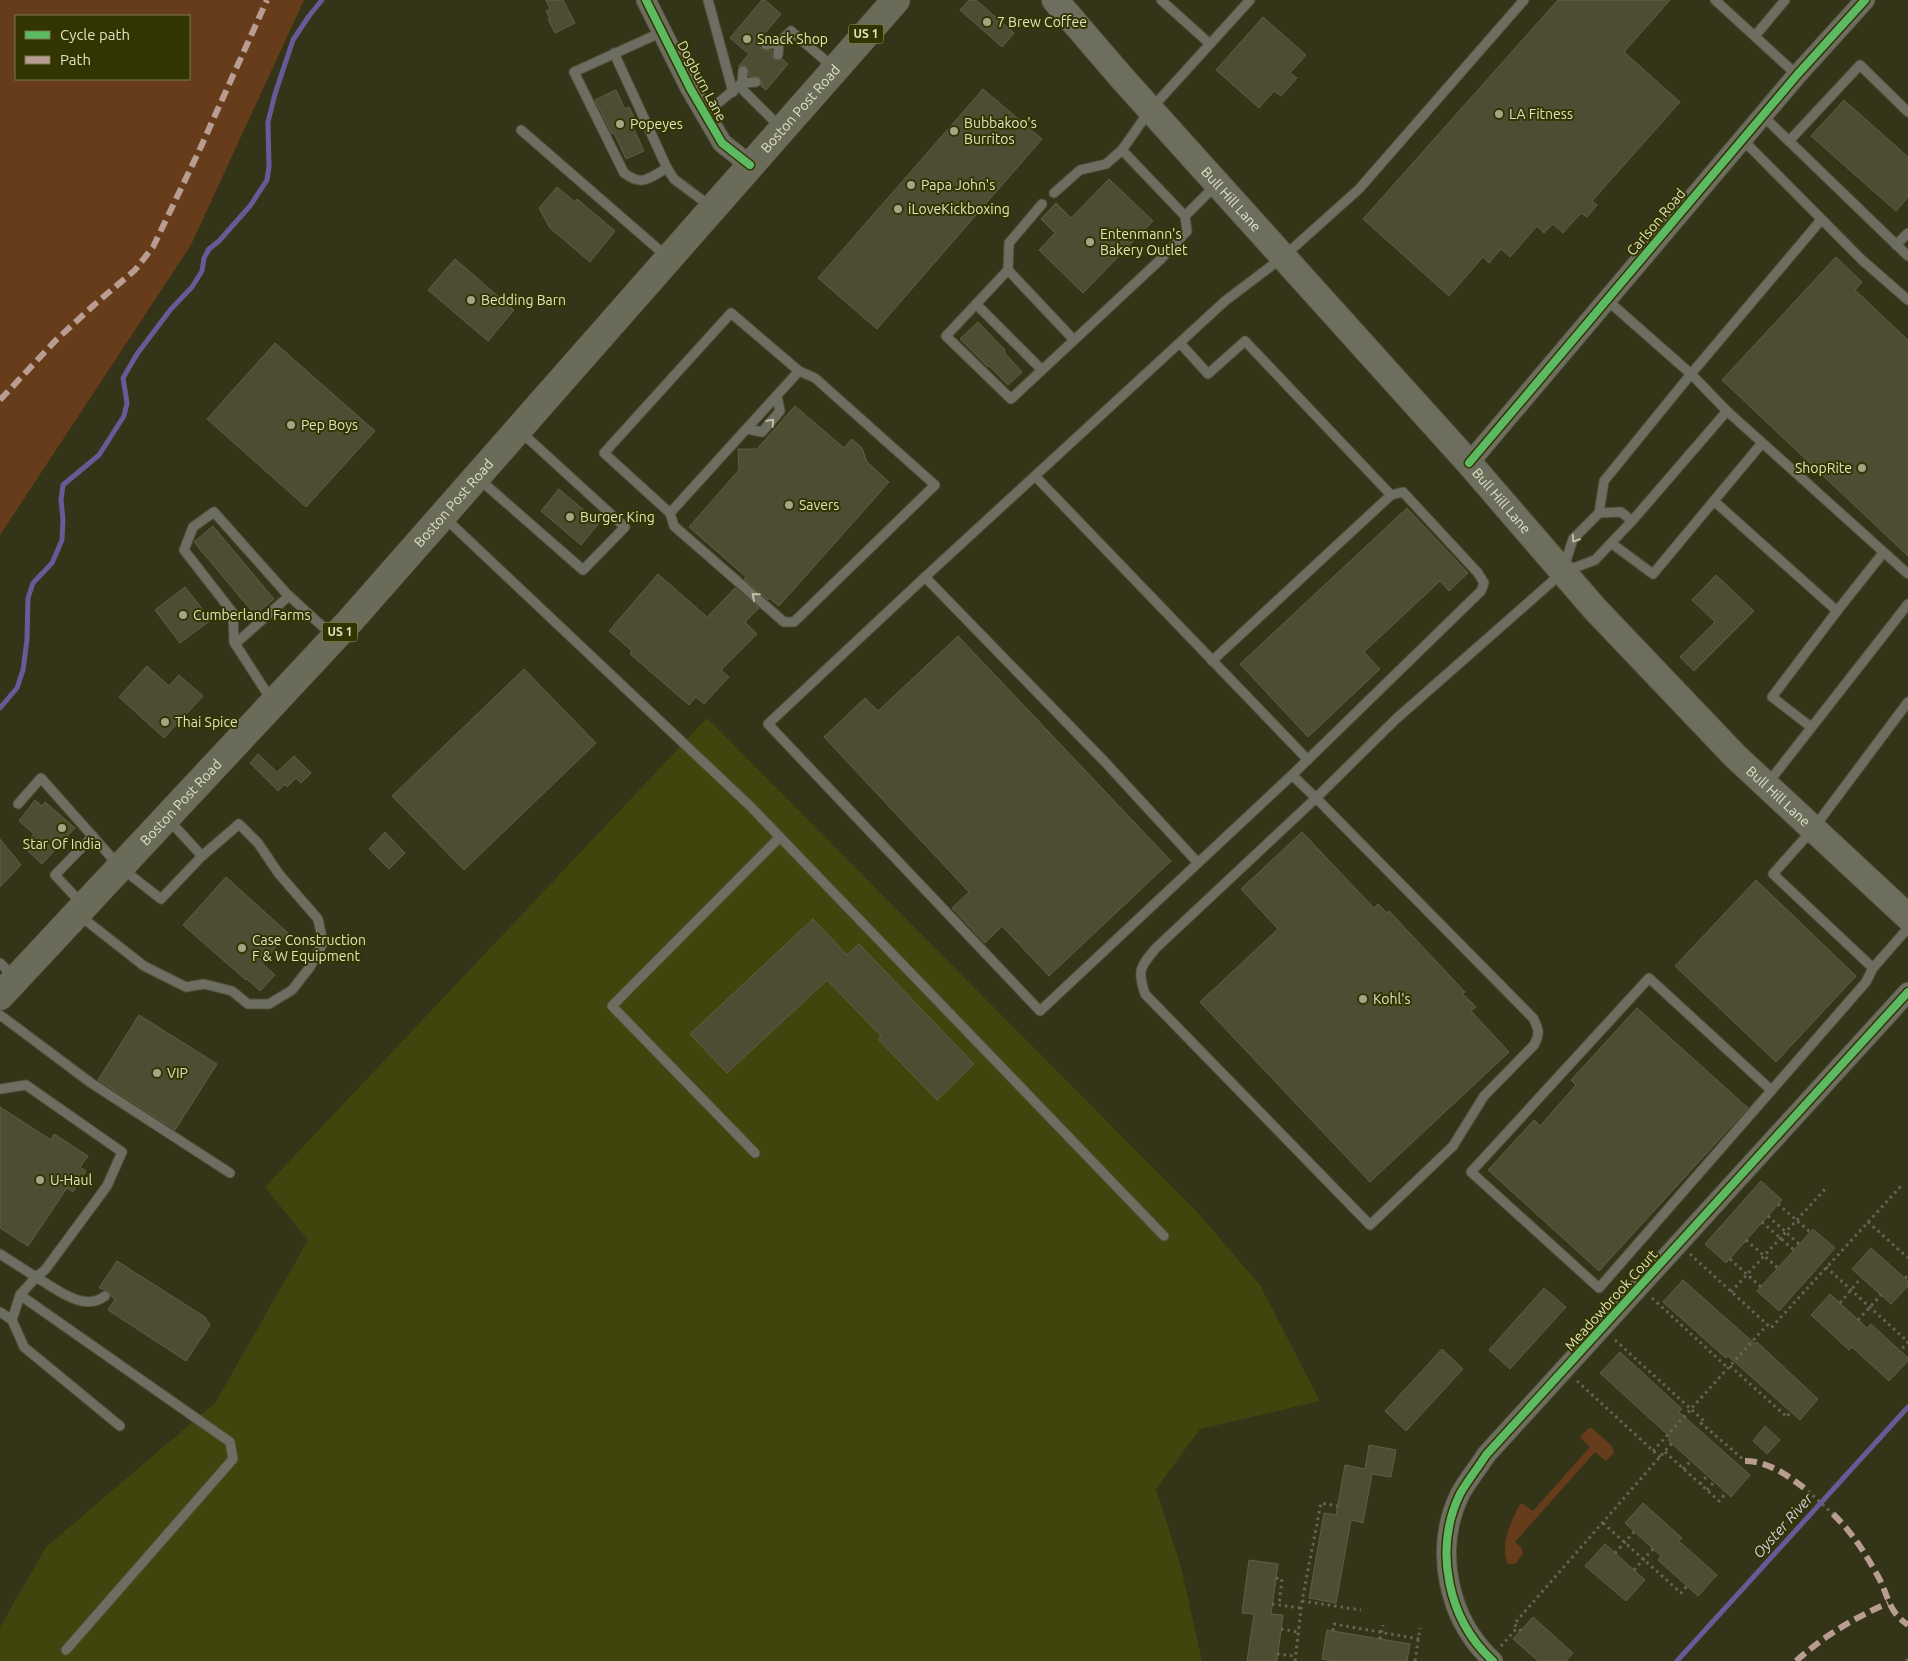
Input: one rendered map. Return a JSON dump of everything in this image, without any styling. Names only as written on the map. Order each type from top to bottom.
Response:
[{"type":"main road","name":"Boston Post Road","points":[[5,979],[81,910],[335,638],[896,0]]},
{"type":"main road","name":"Bull Hill Lane","points":[[1055,0],[1150,110],[1469,463],[1595,610],[1735,756],[1907,916]]},
{"type":"street","name":"Dogburn Lane","points":[[646,0],[690,88],[722,143],[750,165]]},
{"type":"street","name":"Carlson Road","points":[[1469,463],[1797,74],[1865,0]]},
{"type":"street","name":"Meadowbrook Court","points":[[1491,1660],[1460,1619],[1449,1580],[1446,1560],[1447,1538],[1452,1514],[1461,1493],[1486,1456],[1908,992]]},
{"type":"lane","points":[[708,0],[738,87],[782,129]]},
{"type":"lane","points":[[1161,0],[1210,44]]},
{"type":"lane","points":[[1054,193],[1080,170],[1106,164],[1122,150],[1150,110],[1250,0]]},
{"type":"lane","points":[[1212,661],[1391,495],[1403,492],[1478,573],[1484,583],[1481,591],[1308,760],[1040,1011],[768,724],[924,577],[1225,301],[1283,257],[1359,189],[1524,0]]},
{"type":"lane","points":[[1715,0],[1797,74]]},
{"type":"lane","points":[[1755,36],[1785,0]]},
{"type":"lane","points":[[766,45],[779,42],[791,31],[836,69]]},
{"type":"lane","points":[[662,32],[574,72],[624,172],[633,180],[645,180],[667,168]]},
{"type":"lane","points":[[778,55],[779,42]]},
{"type":"lane","points":[[614,53],[667,168],[674,179],[712,208]]},
{"type":"lane","points":[[1789,141],[1860,65],[1908,112]]},
{"type":"lane","points":[[738,87],[743,71]]},
{"type":"lane","points":[[705,114],[738,87],[756,82]]},
{"type":"lane","points":[[1763,116],[1908,256]]},
{"type":"lane","points":[[521,130],[669,258]]},
{"type":"lane","points":[[1742,139],[1862,260],[1908,300]]},
{"type":"lane","points":[[1042,204],[1009,243],[1008,270],[946,336],[1011,399],[1160,260],[1187,231],[1185,216],[1122,150]]},
{"type":"lane","points":[[1185,216],[1217,184]]},
{"type":"lane","points":[[1562,572],[1573,539],[1599,513],[1604,481],[1691,374],[1821,220]]},
{"type":"lane","points":[[1896,244],[1908,233]]},
{"type":"lane","points":[[1008,270],[1074,340]]},
{"type":"lane","points":[[1607,300],[1691,374],[1727,411],[1908,574]]},
{"type":"lane","points":[[976,304],[1042,370]]},
{"type":"lane","points":[[730,313],[799,371],[815,378],[935,485],[794,622],[784,622],[674,526],[670,512],[604,453],[730,313]]},
{"type":"lane","points":[[1180,343],[1208,374],[1245,341],[1391,495]]},
{"type":"lane","points":[[670,512],[799,371]]},
{"type":"lane","points":[[747,429],[762,432],[780,411],[777,396]]},
{"type":"lane","points":[[1292,775],[1316,798],[1533,1018],[1539,1028],[1534,1045],[1484,1096],[1453,1146],[1370,1225],[1145,994],[1140,978],[1142,965],[1156,948],[1316,798],[1396,719],[1562,572],[1594,560],[1632,522],[1727,411]]},
{"type":"lane","points":[[477,477],[583,570],[625,527],[518,429]]},
{"type":"lane","points":[[1611,543],[1653,574],[1762,443]]},
{"type":"lane","points":[[1035,476],[1308,760]]},
{"type":"lane","points":[[1714,500],[1837,612]]},
{"type":"lane","points":[[274,703],[234,642],[233,613],[184,550],[193,527],[214,512],[289,596],[335,638]]},
{"type":"lane","points":[[1599,513],[1621,512],[1632,522]]},
{"type":"lane","points":[[443,516],[750,806],[1164,1236]]},
{"type":"lane","points":[[1811,727],[1772,697],[1883,553]]},
{"type":"lane","points":[[924,577],[1104,761],[1198,863]]},
{"type":"lane","points":[[235,644],[289,596]]},
{"type":"lane","points":[[1766,785],[1908,604]]},
{"type":"lane","points":[[1873,968],[1773,874],[1813,829],[1908,702]]},
{"type":"lane","points":[[18,804],[41,778],[93,836],[120,867],[162,899],[202,856],[239,824],[258,842],[279,874],[318,919],[323,943],[310,967],[292,990],[269,1004],[248,1004],[232,991],[204,984],[186,987],[144,966],[81,910],[55,875],[93,836]]},
{"type":"lane","points":[[167,818],[202,856]]},
{"type":"lane","points":[[755,1153],[612,1006],[780,836]]},
{"type":"lane","points":[[1771,1090],[1649,978],[1472,1172],[1599,1288],[1866,982],[1907,916]]},
{"type":"lane","points":[[0,1014],[91,1083],[230,1173]]},
{"type":"lane","points":[[0,1089],[26,1085],[122,1152],[107,1186],[45,1270],[36,1276],[20,1295],[12,1320]]},
{"type":"lane","points":[[0,1254],[69,1296],[88,1303],[99,1301],[105,1296]]},
{"type":"lane","points":[[20,1295],[230,1442],[233,1459],[66,1650]]},
{"type":"lane","points":[[0,1312],[12,1320],[24,1347],[120,1426]]},
{"type":"path","points":[[1690,1254],[1771,1328],[1902,1184]]},
{"type":"path","points":[[1731,1292],[1826,1188]]},
{"type":"path","points":[[1778,1204],[1810,1232]]},
{"type":"path","points":[[1768,1216],[1799,1244]]},
{"type":"path","points":[[1762,1222],[1794,1250]]},
{"type":"path","points":[[1868,1222],[1908,1258]]},
{"type":"path","points":[[1746,1240],[1778,1268]]},
{"type":"path","points":[[1730,1259],[1761,1287]]},
{"type":"path","points":[[1826,1267],[1908,1342],[1900,1351]]},
{"type":"path","points":[[1840,1303],[1862,1278]]},
{"type":"path","points":[[1858,1320],[1881,1295]]},
{"type":"path","points":[[1652,1298],[1787,1417],[1790,1412]]},
{"type":"path","points":[[1653,1451],[1767,1325]]},
{"type":"path","points":[[1615,1340],[1704,1421],[1701,1423],[1745,1461]]},
{"type":"path","points":[[1578,1381],[1661,1458]]},
{"type":"path","points":[[1491,1660],[1519,1629],[1514,1624],[1661,1458],[1672,1443]]},
{"type":"path","points":[[1665,1452],[1719,1501],[1726,1493]]},
{"type":"path","points":[[1684,1469],[1691,1461]]},
{"type":"path","points":[[1700,1484],[1708,1476]]},
{"type":"path","points":[[1707,1490],[1714,1482]]},
{"type":"path","points":[[1808,1491],[1833,1514]]},
{"type":"path","points":[[1295,1659],[1302,1601],[1320,1503],[1337,1506]]},
{"type":"path","points":[[1603,1523],[1681,1593],[1687,1586]]},
{"type":"path","points":[[1615,1553],[1634,1532]]},
{"type":"path","points":[[1634,1570],[1653,1549]]},
{"type":"path","points":[[1276,1578],[1282,1579],[1279,1605]]},
{"type":"path","points":[[1302,1601],[1361,1610]]},
{"type":"path","points":[[1272,1604],[1302,1608]]},
{"type":"path","points":[[1333,1631],[1334,1624],[1418,1639]]},
{"type":"path","points":[[1380,1639],[1383,1626]]},
{"type":"path","points":[[1415,1661],[1420,1628]]},
{"type":"path","points":[[1281,1630],[1298,1632]]},
{"type":"path","points":[[1278,1654],[1302,1661]]},
{"type":"shaded area","points":[[0,0],[304,0],[191,245],[0,535]]},
{"type":"shaded area","points":[[707,718],[1198,1213],[1260,1285],[1320,1401],[1200,1429],[1156,1489],[1181,1567],[1202,1661],[0,1661],[0,1627],[46,1547],[215,1403],[308,1240],[265,1187]]},
{"type":"shaded area","points":[[1589,1428],[1592,1428],[1612,1446],[1614,1453],[1606,1461],[1595,1452],[1515,1542],[1521,1547],[1523,1554],[1515,1564],[1508,1564],[1505,1541],[1520,1504],[1533,1511],[1590,1447],[1580,1437]]},
{"type":"building","points":[[546,0],[563,0],[575,23],[555,33],[548,19],[550,18],[546,11],[550,9]]},
{"type":"building","points":[[762,0],[765,0],[781,14],[759,40],[761,41],[760,47],[765,51],[772,50],[772,57],[775,60],[782,59],[788,64],[766,90],[761,86],[762,81],[759,77],[749,76],[747,66],[738,67],[749,54],[730,38]]},
{"type":"building","name":"7 Brew Coffee","points":[[969,0],[976,0],[1014,33],[1002,47],[960,10]]},
{"type":"building","points":[[1558,0],[1670,0],[1624,52],[1680,102],[1592,201],[1597,205],[1587,217],[1581,213],[1563,233],[1553,224],[1544,233],[1537,226],[1510,257],[1501,249],[1489,263],[1483,257],[1449,296],[1363,219]]},
{"type":"building","points":[[1263,17],[1306,55],[1290,73],[1297,78],[1281,96],[1274,91],[1259,108],[1216,70]]},
{"type":"building","points":[[983,89],[1042,139],[877,329],[818,278]]},
{"type":"building","name":"Popeyes","points":[[616,90],[625,109],[629,107],[637,123],[632,125],[644,151],[626,159],[595,100]]},
{"type":"building","points":[[1844,100],[1908,157],[1908,197],[1896,211],[1811,136]]},
{"type":"building","name":"Entenmann's Bakery Outlet","points":[[1109,179],[1153,221],[1083,293],[1039,250],[1055,233],[1041,219],[1056,203],[1071,218]]},
{"type":"building","points":[[557,187],[575,202],[577,199],[615,231],[590,262],[550,228],[539,208]]},
{"type":"building","name":"ShopRite","points":[[1836,257],[1862,282],[1855,290],[1908,340],[1908,556],[1722,380]]},
{"type":"building","name":"Bedding Barn","points":[[455,259],[514,310],[488,341],[428,290]]},
{"type":"building","points":[[978,322],[1005,350],[1004,352],[1022,372],[1008,385],[960,339]]},
{"type":"building","name":"Pep Boys","points":[[275,343],[375,431],[306,507],[207,419]]},
{"type":"building","name":"Savers","points":[[795,406],[844,448],[852,439],[862,448],[867,462],[889,482],[779,606],[769,598],[768,600],[744,579],[746,577],[689,527],[739,470],[738,449],[757,449]]},
{"type":"building","name":"Burger King","points":[[559,489],[599,523],[581,545],[541,511]]},
{"type":"building","points":[[1407,508],[1468,573],[1449,591],[1440,581],[1364,652],[1380,669],[1308,737],[1240,664]]},
{"type":"building","name":"Cumberland Farms","points":[[213,526],[274,599],[255,615],[194,542]]},
{"type":"building","points":[[658,574],[707,617],[735,588],[759,608],[745,622],[757,634],[721,670],[729,677],[704,704],[696,697],[689,705],[630,654],[632,651],[609,631]]},
{"type":"building","points":[[1716,575],[1754,611],[1694,671],[1680,657],[1715,622],[1692,600]]},
{"type":"building","name":"Cumberland Farms","points":[[185,587],[211,620],[180,643],[155,610]]},
{"type":"building","points":[[958,636],[1171,861],[1049,976],[1002,926],[985,943],[952,908],[969,892],[824,737],[865,698],[878,711]]},
{"type":"building","points":[[147,666],[169,686],[179,675],[203,696],[164,738],[119,697]]},
{"type":"building","points":[[524,669],[596,743],[464,870],[392,796]]},
{"type":"building","points":[[258,754],[277,772],[294,756],[311,773],[301,783],[296,778],[287,787],[285,784],[278,791],[250,763]]},
{"type":"building","points":[[35,800],[42,806],[45,802],[75,828],[42,864],[23,846],[34,834],[19,821]]},
{"type":"building","points":[[385,832],[405,853],[389,869],[369,849]]},
{"type":"building","points":[[1302,832],[1374,908],[1378,904],[1387,913],[1389,911],[1465,992],[1463,994],[1476,1007],[1471,1011],[1509,1052],[1370,1182],[1200,1002],[1278,929],[1241,889]]},
{"type":"building","points":[[0,839],[21,865],[0,887]]},
{"type":"building","name":"Case Construction F & W Equipment","points":[[226,877],[288,933],[262,963],[275,975],[260,991],[183,925]]},
{"type":"building","points":[[1756,880],[1856,976],[1776,1062],[1675,966]]},
{"type":"building","points":[[813,919],[847,955],[859,944],[974,1064],[937,1100],[878,1039],[881,1036],[827,980],[727,1073],[690,1034]]},
{"type":"building","points":[[1637,1008],[1748,1108],[1599,1271],[1488,1170],[1534,1120],[1540,1126],[1576,1085],[1571,1080]]},
{"type":"building","name":"VIP","points":[[139,1015],[217,1064],[175,1130],[98,1080]]},
{"type":"building","name":"U-Haul","points":[[0,1107],[51,1140],[54,1134],[88,1156],[80,1167],[86,1171],[73,1192],[67,1188],[28,1246],[0,1228]]},
{"type":"building","points":[[1761,1181],[1782,1200],[1726,1263],[1705,1244]]},
{"type":"building","points":[[1813,1229],[1835,1248],[1779,1311],[1757,1291]]},
{"type":"building","points":[[1871,1248],[1908,1281],[1908,1286],[1891,1304],[1852,1269]]},
{"type":"building","points":[[117,1261],[205,1317],[210,1325],[186,1361],[108,1310],[115,1299],[109,1291],[99,1288]]},
{"type":"building","points":[[1683,1280],[1755,1344],[1757,1342],[1818,1399],[1800,1420],[1728,1356],[1726,1358],[1663,1302]]},
{"type":"building","points":[[1544,1288],[1566,1307],[1510,1369],[1489,1350]]},
{"type":"building","points":[[1830,1294],[1867,1328],[1871,1324],[1908,1358],[1908,1361],[1889,1381],[1852,1347],[1849,1350],[1811,1315]]},
{"type":"building","points":[[1442,1349],[1463,1369],[1406,1431],[1385,1411]]},
{"type":"building","points":[[1620,1352],[1682,1409],[1679,1412],[1750,1475],[1731,1497],[1668,1440],[1670,1437],[1600,1373]]},
{"type":"building","points":[[1765,1426],[1780,1440],[1767,1454],[1753,1441]]},
{"type":"building","points":[[1369,1445],[1396,1450],[1391,1477],[1372,1474],[1363,1523],[1351,1520],[1336,1603],[1309,1598],[1324,1513],[1336,1515],[1345,1465],[1365,1469]]},
{"type":"building","points":[[1643,1503],[1682,1538],[1679,1541],[1717,1575],[1698,1596],[1658,1560],[1661,1556],[1625,1523]]},
{"type":"building","points":[[1605,1544],[1645,1580],[1626,1601],[1585,1566]]},
{"type":"building","points":[[1249,1560],[1278,1564],[1271,1614],[1283,1615],[1277,1661],[1247,1661],[1254,1614],[1242,1613]]},
{"type":"building","points":[[1533,1617],[1573,1653],[1566,1661],[1538,1661],[1513,1639]]},
{"type":"building","points":[[1327,1630],[1410,1644],[1407,1661],[1332,1661],[1322,1659]]},
{"type":"waterway","points":[[0,708],[17,688],[23,670],[27,640],[28,598],[33,583],[52,563],[62,540],[63,519],[61,500],[63,485],[99,455],[124,416],[127,403],[123,378],[137,354],[171,309],[192,287],[202,271],[204,258],[209,249],[219,241],[250,206],[267,180],[269,167],[268,122],[275,94],[293,40],[322,0]]},
{"type":"waterway","name":"Oyster River","points":[[1677,1661],[1908,1407]]},
{"type":"marked path","points":[[0,400],[56,340],[135,270],[153,247],[199,151],[267,0]]},
{"type":"marked path","points":[[1745,1461],[1771,1467],[1808,1491]]},
{"type":"marked path","points":[[1833,1514],[1859,1545],[1880,1580],[1893,1610],[1908,1625]]},
{"type":"marked path","points":[[1796,1661],[1840,1628],[1888,1603]]},
{"type":"cycle path","points":[[646,0],[690,88],[722,143],[750,165]]},
{"type":"cycle path","points":[[1469,463],[1797,75],[1865,0]]},
{"type":"cycle path","points":[[1493,1661],[1465,1625],[1456,1605],[1450,1583],[1447,1561],[1447,1538],[1452,1516],[1463,1489],[1486,1455],[1908,992]]},
{"type":"place","name":"7 Brew Coffee","points":[[987,22]]},
{"type":"place","name":"Snack Shop","points":[[747,39]]},
{"type":"place","name":"LA Fitness","points":[[1499,114]]},
{"type":"place","name":"Popeyes","points":[[620,124]]},
{"type":"place","name":"Bubbakoo's Burritos","points":[[954,131]]},
{"type":"place","name":"Papa John's","points":[[911,185]]},
{"type":"place","name":"iLoveKickboxing","points":[[898,209]]},
{"type":"place","name":"Entenmann's Bakery Outlet","points":[[1090,242]]},
{"type":"place","name":"Bedding Barn","points":[[471,300]]},
{"type":"place","name":"Pep Boys","points":[[291,425]]},
{"type":"place","name":"ShopRite","points":[[1862,468]]},
{"type":"place","name":"Savers","points":[[789,505]]},
{"type":"place","name":"Burger King","points":[[570,517]]},
{"type":"place","name":"Cumberland Farms","points":[[183,615]]},
{"type":"place","name":"Thai Spice","points":[[165,722]]},
{"type":"place","name":"Star Of India","points":[[62,828]]},
{"type":"place","name":"Case Construction F & W Equipment","points":[[242,948]]},
{"type":"place","name":"Kohl's","points":[[1363,999]]},
{"type":"place","name":"VIP","points":[[157,1073]]},
{"type":"place","name":"U-Haul","points":[[40,1180]]}]
